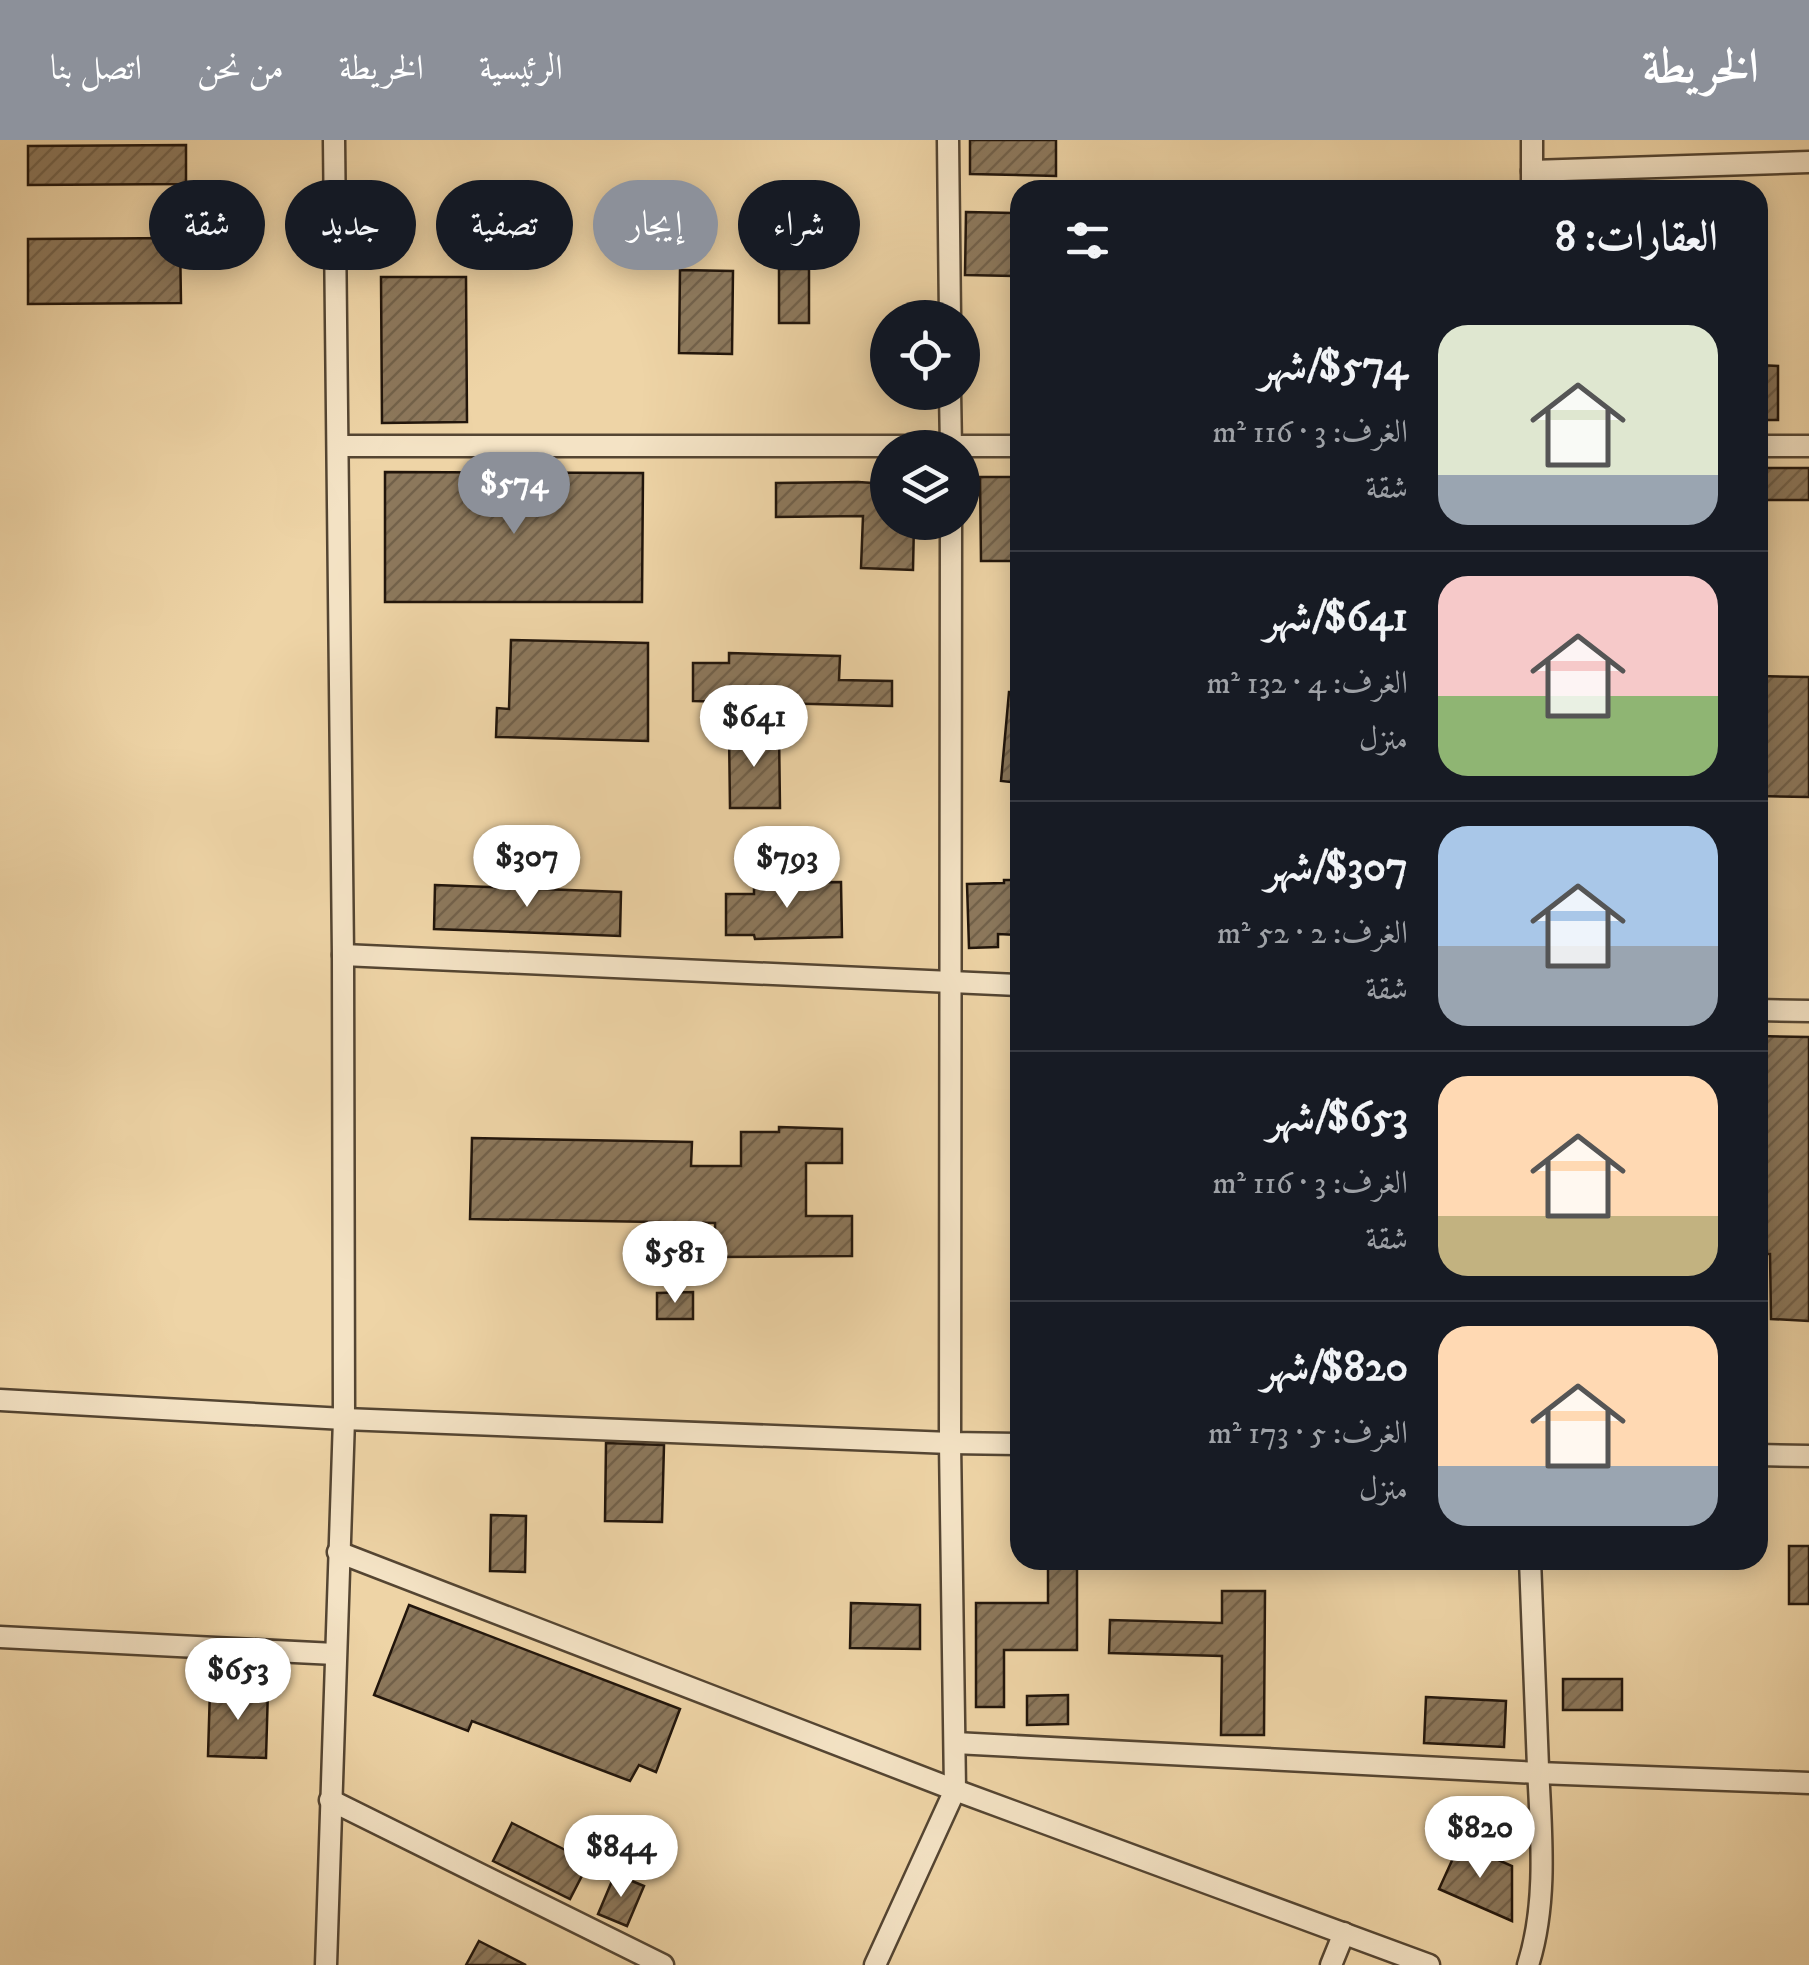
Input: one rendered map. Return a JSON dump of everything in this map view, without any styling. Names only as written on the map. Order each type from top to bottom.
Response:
[{"type":"street","points":[[326,1965],[344,1419],[334,140]]},
{"type":"street","points":[[948,140],[950,300]]},
{"type":"street","points":[[1532,140],[1532,180]]},
{"type":"street","points":[[1547,180],[1809,162]]},
{"type":"street","points":[[338,446],[870,447]]},
{"type":"street","points":[[980,447],[1010,446]]},
{"type":"street","points":[[1768,446],[1809,446]]},
{"type":"street","points":[[875,1965],[955,1790],[950,1443],[950,540]]},
{"type":"street","points":[[343,955],[1010,985]]},
{"type":"street","points":[[1768,1010],[1809,1011]]},
{"type":"street","points":[[0,1400],[344,1419],[1010,1444]]},
{"type":"street","points":[[1768,1454],[1809,1456]]},
{"type":"street","points":[[338,1552],[955,1790],[1429,1965]]},
{"type":"street","points":[[1528,1965],[1539,1912],[1541,1838],[1530,1570]]},
{"type":"street","points":[[0,1637],[335,1654]]},
{"type":"street","points":[[954,1743],[1538,1774],[1809,1783]]},
{"type":"street","points":[[330,1800],[664,1965]]},
{"type":"street","points":[[1331,1965],[1344,1933]]},
{"type":"building","points":[[970,140],[1056,140],[1056,176],[970,174]]},
{"type":"building","points":[[186,145],[186,180],[149,180],[149,184],[28,185],[28,146]]},
{"type":"building","points":[[966,212],[1010,213],[1010,276],[965,275]]},
{"type":"building","points":[[149,238],[149,270],[180,270],[181,303],[28,304],[28,239]]},
{"type":"building","points":[[680,270],[733,271],[732,354],[679,353]]},
{"type":"building","points":[[779,270],[809,270],[809,323],[779,323]]},
{"type":"building","points":[[381,277],[466,277],[467,422],[382,423]]},
{"type":"building","points":[[1768,366],[1778,366],[1778,420],[1768,420]]},
{"type":"building","points":[[1768,468],[1809,468],[1809,500],[1768,500]]},
{"type":"building","points":[[385,472],[643,473],[642,602],[385,602]]},
{"type":"building","points":[[980,477],[1010,477],[1010,561],[981,561]]},
{"type":"building","points":[[776,483],[870,483],[870,540],[914,540],[913,570],[861,568],[863,516],[776,517]]},
{"type":"building","points":[[511,640],[648,643],[648,741],[496,737],[497,708],[509,709]]},
{"type":"building","points":[[729,653],[840,656],[839,680],[892,681],[892,706],[693,701],[693,663],[729,663]]},
{"type":"building","points":[[1768,676],[1809,677],[1809,797],[1768,796]]},
{"type":"building","points":[[1009,692],[1010,692],[1010,782],[1001,781]]},
{"type":"building","points":[[729,731],[779,731],[780,808],[730,808]]},
{"type":"building","points":[[1010,880],[1010,935],[998,934],[998,947],[969,948],[967,884]]},
{"type":"building","points":[[841,882],[842,937],[755,939],[754,935],[726,935],[726,894],[754,894],[754,883]]},
{"type":"building","points":[[435,885],[621,892],[620,936],[434,929]]},
{"type":"building","points":[[1768,1036],[1809,1037],[1809,1321],[1771,1319]]},
{"type":"building","points":[[779,1127],[842,1129],[842,1163],[806,1163],[806,1216],[852,1216],[852,1256],[715,1257],[715,1223],[470,1219],[472,1138],[692,1142],[691,1166],[741,1166],[741,1132],[779,1132]]},
{"type":"building","points":[[693,1292],[693,1319],[657,1319],[657,1293]]},
{"type":"building","points":[[606,1443],[664,1445],[662,1522],[605,1521]]},
{"type":"building","points":[[491,1515],[526,1516],[525,1572],[490,1571]]},
{"type":"building","points":[[1789,1546],[1809,1546],[1809,1604],[1789,1604]]},
{"type":"building","points":[[1048,1570],[1077,1570],[1077,1650],[1004,1650],[1004,1707],[976,1707],[976,1603],[1048,1603]]},
{"type":"building","points":[[1222,1591],[1265,1591],[1264,1735],[1221,1735],[1222,1656],[1109,1653],[1110,1620],[1222,1623]]},
{"type":"building","points":[[851,1603],[920,1605],[920,1649],[850,1648]]},
{"type":"building","points":[[409,1605],[680,1709],[656,1772],[639,1765],[630,1781],[472,1721],[468,1731],[374,1695]]},
{"type":"building","points":[[1563,1679],[1622,1679],[1622,1710],[1563,1710]]},
{"type":"building","points":[[210,1688],[268,1689],[266,1758],[208,1756]]},
{"type":"building","points":[[1068,1695],[1068,1724],[1027,1725],[1027,1696]]},
{"type":"building","points":[[1426,1697],[1506,1701],[1504,1747],[1424,1743]]},
{"type":"building","points":[[512,1823],[589,1862],[570,1899],[493,1861]]},
{"type":"building","points":[[1460,1843],[1512,1866],[1512,1921],[1439,1889]]},
{"type":"building","points":[[615,1874],[644,1886],[627,1926],[598,1914]]},
{"type":"building","points":[[479,1941],[526,1965],[466,1965]]}]
